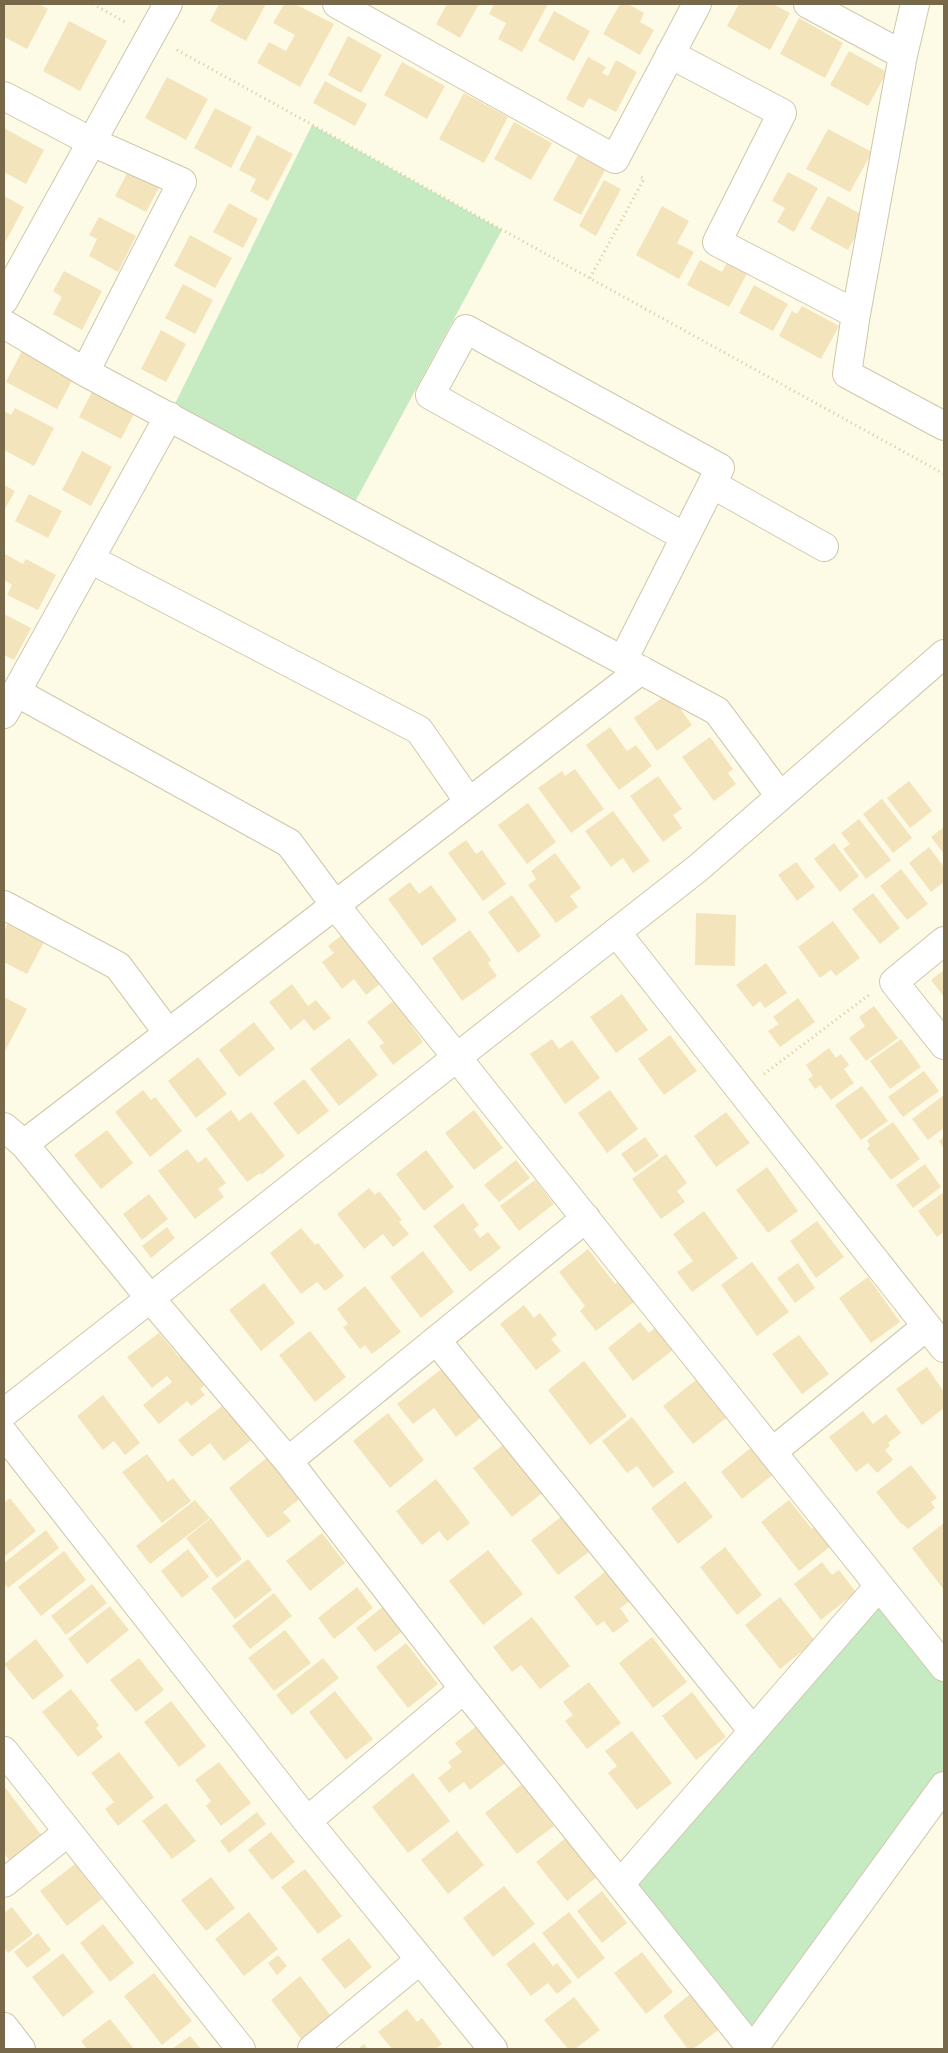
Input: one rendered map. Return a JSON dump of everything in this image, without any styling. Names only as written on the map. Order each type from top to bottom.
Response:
[{"type":"street","points":[[4,300],[168,4]]},
{"type":"street","points":[[337,4],[377,13],[616,159],[697,4]]},
{"type":"street","points":[[808,4],[903,55]]},
{"type":"street","points":[[915,4],[903,55],[856,314],[847,374],[944,426]]},
{"type":"street","points":[[670,54],[782,113],[717,242],[856,314]]},
{"type":"street","points":[[4,96],[92,142],[182,182],[86,372]]},
{"type":"street","points":[[4,324],[86,372],[718,712],[780,796]]},
{"type":"street","points":[[685,537],[430,395],[466,329],[720,468],[685,537],[632,665],[469,802],[168,1033],[14,1135],[288,1461],[464,1689],[753,2049],[944,1786]]},
{"type":"street","points":[[169,416],[10,703],[289,843],[335,905],[944,1667]]},
{"type":"street","points":[[712,484],[824,547]]},
{"type":"street","points":[[90,559],[419,730],[469,802]]},
{"type":"street","points":[[4,1413],[698,868],[944,654]]},
{"type":"street","points":[[4,906],[118,966],[168,1033]]},
{"type":"street","points":[[616,932],[944,1348]]},
{"type":"street","points":[[944,941],[894,982],[944,1045]]},
{"type":"street","points":[[288,1461],[586,1218]]},
{"type":"street","points":[[772,1452],[927,1326]]},
{"type":"street","points":[[436,1340],[753,1731]]},
{"type":"street","points":[[4,1434],[307,1821],[493,2049]]},
{"type":"street","points":[[621,1884],[879,1586]]},
{"type":"street","points":[[307,1821],[464,1689]]},
{"type":"street","points":[[4,1751],[241,2049]]},
{"type":"street","points":[[4,1883],[68,1832]]},
{"type":"street","points":[[312,2049],[420,1960]]},
{"type":"street","points":[[4,2027],[21,2049]]},
{"type":"path","points":[[93,4],[944,474]]},
{"type":"path","points":[[590,278],[644,179],[616,159]]},
{"type":"path","points":[[742,1091],[871,994],[894,982]]},
{"type":"green space","points":[[312,125],[502,230],[349,513],[169,416]]},
{"type":"green space","points":[[879,1586],[944,1667],[944,1786],[753,2049],[621,1884]]},
{"type":"building","points":[[4,4],[39,4],[48,9],[27,49],[4,37]]},
{"type":"building","points":[[219,4],[266,4],[246,41],[210,21]]},
{"type":"building","points":[[284,4],[295,4],[334,24],[300,87],[257,63],[269,42],[286,51],[295,35],[273,23]]},
{"type":"building","points":[[447,4],[479,4],[460,38],[436,24]]},
{"type":"building","points":[[494,4],[548,4],[522,52],[498,39],[506,23],[489,14]]},
{"type":"building","points":[[620,4],[628,4],[644,13],[640,22],[654,30],[640,55],[603,34]]},
{"type":"building","points":[[739,4],[773,4],[790,13],[770,50],[727,26]]},
{"type":"building","points":[[554,11],[590,31],[574,61],[538,41]]},
{"type":"building","points":[[799,18],[843,43],[825,78],[780,54]]},
{"type":"building","points":[[69,21],[107,41],[80,91],[43,71]]},
{"type":"building","points":[[348,36],[382,55],[361,93],[328,75]]},
{"type":"building","points":[[849,51],[887,72],[868,106],[830,85]]},
{"type":"building","points":[[588,57],[606,67],[602,73],[608,76],[616,60],[637,72],[616,112],[589,98],[583,108],[566,99]]},
{"type":"building","points":[[402,62],[445,86],[427,119],[384,95]]},
{"type":"building","points":[[167,77],[208,99],[186,140],[145,118]]},
{"type":"building","points":[[325,81],[367,104],[355,126],[313,103]]},
{"type":"building","points":[[464,93],[508,117],[484,163],[439,139]]},
{"type":"building","points":[[215,108],[252,127],[231,168],[194,148]]},
{"type":"building","points":[[514,122],[552,143],[531,180],[494,159]]},
{"type":"building","points":[[4,128],[44,150],[26,184],[4,172]]},
{"type":"building","points":[[828,129],[872,152],[850,192],[806,169]]},
{"type":"building","points":[[257,135],[293,154],[268,201],[250,191],[256,179],[239,170]]},
{"type":"building","points":[[578,155],[605,170],[581,215],[553,200]]},
{"type":"building","points":[[130,168],[161,184],[146,212],[115,196]]},
{"type":"building","points":[[788,172],[818,188],[794,232],[777,222],[785,208],[772,201]]},
{"type":"building","points":[[604,180],[621,189],[596,236],[579,226]]},
{"type":"building","points":[[4,196],[24,207],[6,241],[4,240]]},
{"type":"building","points":[[828,196],[866,217],[848,250],[810,229]]},
{"type":"building","points":[[229,203],[258,219],[243,248],[213,232]]},
{"type":"building","points":[[662,206],[689,221],[677,243],[694,252],[679,279],[636,255]]},
{"type":"building","points":[[99,217],[136,236],[118,272],[89,256],[97,239],[89,235]]},
{"type":"building","points":[[190,235],[232,258],[215,288],[174,266]]},
{"type":"building","points":[[729,259],[749,270],[729,307],[687,285],[700,260],[722,272]]},
{"type":"building","points":[[64,271],[102,291],[82,330],[53,314],[62,297],[53,291]]},
{"type":"building","points":[[183,284],[213,300],[195,334],[165,318]]},
{"type":"building","points":[[754,285],[788,304],[773,331],[739,313]]},
{"type":"building","points":[[802,306],[839,326],[821,359],[779,336],[792,311],[797,314]]},
{"type":"building","points":[[161,330],[186,344],[166,382],[141,369]]},
{"type":"building","points":[[23,349],[74,377],[57,409],[6,382]]},
{"type":"building","points":[[93,390],[135,412],[121,439],[79,417]]},
{"type":"building","points":[[15,408],[54,428],[34,466],[4,450],[4,411],[11,415]]},
{"type":"building","points":[[82,451],[112,467],[91,506],[62,490]]},
{"type":"building","points":[[4,485],[15,491],[4,511]]},
{"type":"building","points":[[29,494],[62,511],[48,538],[15,521]]},
{"type":"building","points":[[5,554],[23,564],[26,559],[56,575],[38,610],[7,595],[12,585],[4,580]]},
{"type":"building","points":[[4,614],[31,628],[14,660],[4,655]]},
{"type":"building","points":[[669,693],[692,725],[657,751],[634,718]]},
{"type":"building","points":[[610,727],[627,751],[636,745],[652,766],[619,790],[586,745]]},
{"type":"building","points":[[710,737],[733,769],[728,773],[736,784],[714,801],[682,757]]},
{"type":"building","points":[[575,769],[604,809],[571,833],[538,788],[562,771],[565,776]]},
{"type":"building","points":[[658,776],[682,809],[673,815],[682,828],[663,842],[630,796]]},
{"type":"building","points":[[909,781],[932,811],[910,828],[887,798]]},
{"type":"building","points":[[882,799],[912,838],[893,853],[863,814]]},
{"type":"building","points":[[528,803],[556,842],[527,864],[498,825]]},
{"type":"building","points":[[613,811],[650,861],[633,873],[623,858],[611,867],[585,831]]},
{"type":"building","points":[[859,819],[891,860],[866,879],[843,849],[850,844],[841,833]]},
{"type":"building","points":[[944,827],[944,854],[931,837]]},
{"type":"building","points":[[466,840],[476,854],[482,850],[506,884],[483,901],[448,853]]},
{"type":"building","points":[[834,843],[859,876],[840,892],[814,859]]},
{"type":"building","points":[[929,847],[944,867],[944,882],[931,892],[909,863]]},
{"type":"building","points":[[555,853],[581,888],[570,896],[578,907],[556,923],[528,885],[536,879],[531,871]]},
{"type":"building","points":[[796,862],[815,887],[797,901],[778,875]]},
{"type":"building","points":[[901,869],[928,904],[907,920],[880,886]]},
{"type":"building","points":[[410,882],[419,894],[431,885],[457,920],[422,946],[388,899]]},
{"type":"building","points":[[873,893],[900,928],[880,944],[852,909]]},
{"type":"building","points":[[512,895],[541,936],[518,953],[488,912]]},
{"type":"building","points":[[696,913],[736,915],[735,966],[695,965]]},
{"type":"building","points":[[833,921],[860,958],[836,976],[831,970],[820,978],[798,947]]},
{"type":"building","points":[[8,923],[44,942],[27,974],[4,962],[4,931]]},
{"type":"building","points":[[470,930],[491,960],[488,963],[497,976],[462,1001],[432,958]]},
{"type":"building","points":[[347,931],[385,980],[366,995],[354,979],[342,989],[322,962],[334,953],[328,946]]},
{"type":"building","points":[[766,963],[787,993],[765,1008],[760,1001],[753,1007],[736,985]]},
{"type":"building","points":[[944,970],[944,997],[931,980]]},
{"type":"building","points":[[292,984],[308,1006],[316,1000],[331,1018],[314,1031],[304,1019],[291,1030],[269,1002]]},
{"type":"building","points":[[622,994],[648,1030],[616,1053],[590,1017]]},
{"type":"building","points":[[4,997],[27,1009],[4,1053]]},
{"type":"building","points":[[398,997],[417,1021],[411,1025],[423,1042],[393,1065],[379,1046],[384,1043],[367,1022]]},
{"type":"building","points":[[798,998],[815,1022],[780,1047],[768,1031],[779,1024],[773,1017]]},
{"type":"building","points":[[874,1006],[898,1038],[866,1061],[849,1038],[865,1026],[859,1017]]},
{"type":"building","points":[[254,1022],[275,1049],[239,1077],[219,1050]]},
{"type":"building","points":[[670,1035],[697,1071],[664,1095],[638,1059]]},
{"type":"building","points":[[349,1038],[378,1075],[339,1106],[310,1069]]},
{"type":"building","points":[[552,1039],[559,1049],[572,1040],[600,1078],[565,1104],[530,1054]]},
{"type":"building","points":[[901,1039],[921,1067],[890,1089],[870,1061]]},
{"type":"building","points":[[829,1048],[836,1058],[841,1054],[849,1065],[844,1069],[854,1083],[831,1100],[820,1085],[815,1089],[808,1079],[813,1076],[806,1065]]},
{"type":"building","points":[[198,1057],[227,1094],[196,1118],[168,1081]]},
{"type":"building","points":[[924,1071],[939,1091],[903,1117],[888,1097]]},
{"type":"building","points":[[304,1079],[329,1111],[298,1135],[273,1103]]},
{"type":"building","points":[[862,1086],[888,1121],[861,1140],[835,1105]]},
{"type":"building","points":[[143,1090],[151,1100],[155,1097],[182,1131],[150,1157],[115,1112]]},
{"type":"building","points":[[610,1090],[638,1129],[607,1153],[578,1113]]},
{"type":"building","points":[[944,1095],[944,1128],[928,1140],[912,1119]]},
{"type":"building","points":[[231,1110],[239,1121],[251,1112],[285,1156],[261,1175],[260,1173],[247,1182],[206,1129]]},
{"type":"building","points":[[474,1110],[503,1148],[474,1170],[445,1133]]},
{"type":"building","points":[[726,1112],[750,1143],[716,1167],[694,1136]]},
{"type":"building","points":[[893,1122],[920,1159],[891,1180],[867,1148],[870,1146],[867,1140]]},
{"type":"building","points":[[107,1130],[133,1163],[101,1189],[74,1155]]},
{"type":"building","points":[[645,1137],[659,1156],[635,1173],[621,1154]]},
{"type":"building","points":[[944,1137],[944,1149],[939,1141]]},
{"type":"building","points":[[187,1149],[198,1163],[206,1157],[226,1183],[218,1189],[224,1197],[195,1219],[158,1171]]},
{"type":"building","points":[[426,1150],[454,1187],[424,1211],[396,1174]]},
{"type":"building","points":[[666,1154],[687,1183],[677,1191],[685,1202],[661,1219],[632,1179]]},
{"type":"building","points":[[516,1160],[530,1178],[499,1202],[484,1185]]},
{"type":"building","points":[[925,1164],[941,1187],[913,1208],[896,1185]]},
{"type":"building","points":[[767,1167],[798,1211],[768,1233],[736,1190]]},
{"type":"building","points":[[535,1180],[554,1204],[519,1231],[500,1206]]},
{"type":"building","points":[[369,1188],[375,1195],[379,1191],[402,1220],[399,1222],[409,1234],[393,1247],[383,1234],[364,1249],[337,1214]]},
{"type":"building","points":[[944,1192],[944,1232],[937,1237],[918,1211]]},
{"type":"building","points":[[149,1194],[168,1219],[142,1240],[123,1214]]},
{"type":"building","points":[[463,1203],[479,1225],[474,1229],[480,1238],[488,1232],[501,1248],[470,1272],[433,1226]]},
{"type":"building","points":[[704,1211],[738,1258],[692,1292],[677,1272],[693,1261],[673,1234]]},
{"type":"building","points":[[817,1221],[844,1257],[816,1278],[790,1241]]},
{"type":"building","points":[[167,1227],[175,1238],[151,1258],[142,1246]]},
{"type":"building","points":[[301,1228],[315,1245],[318,1243],[344,1276],[325,1291],[317,1282],[301,1294],[270,1253]]},
{"type":"building","points":[[588,1249],[615,1284],[622,1278],[638,1299],[596,1331],[580,1311],[585,1306],[559,1272]]},
{"type":"building","points":[[423,1251],[454,1292],[421,1318],[390,1277]]},
{"type":"building","points":[[752,1262],[789,1312],[757,1336],[721,1285]]},
{"type":"building","points":[[798,1263],[815,1288],[795,1303],[777,1278]]},
{"type":"building","points":[[868,1277],[900,1322],[871,1343],[839,1298]]},
{"type":"building","points":[[264,1283],[295,1323],[261,1351],[229,1310]]},
{"type":"building","points":[[365,1286],[401,1332],[372,1354],[365,1345],[360,1349],[343,1327],[348,1324],[337,1309]]},
{"type":"building","points":[[524,1305],[534,1318],[540,1313],[557,1335],[551,1339],[561,1351],[536,1370],[500,1324]]},
{"type":"building","points":[[640,1322],[649,1333],[656,1327],[673,1350],[633,1381],[608,1348]]},
{"type":"building","points":[[310,1331],[346,1377],[315,1402],[279,1355]]},
{"type":"building","points":[[159,1333],[179,1357],[186,1351],[210,1381],[200,1389],[205,1395],[191,1406],[187,1401],[159,1424],[143,1405],[172,1382],[167,1376],[152,1388],[127,1357]]},
{"type":"building","points":[[799,1335],[829,1374],[802,1394],[772,1354]]},
{"type":"building","points":[[584,1361],[627,1416],[590,1445],[548,1390]]},
{"type":"building","points":[[444,1367],[483,1416],[456,1437],[434,1408],[413,1424],[397,1404]]},
{"type":"building","points":[[927,1367],[944,1392],[944,1408],[922,1425],[896,1389]]},
{"type":"building","points":[[696,1380],[726,1418],[693,1444],[663,1406]]},
{"type":"building","points":[[103,1395],[140,1443],[125,1455],[114,1441],[103,1450],[77,1416]]},
{"type":"building","points":[[226,1403],[254,1438],[224,1461],[210,1443],[192,1457],[178,1440]]},
{"type":"building","points":[[863,1411],[873,1424],[886,1414],[901,1433],[888,1443],[890,1446],[885,1450],[893,1460],[877,1473],[868,1463],[856,1472],[829,1437]]},
{"type":"building","points":[[388,1413],[424,1460],[390,1488],[353,1441]]},
{"type":"building","points":[[632,1417],[674,1472],[653,1488],[637,1466],[627,1473],[602,1441]]},
{"type":"building","points":[[507,1442],[545,1491],[512,1517],[473,1468]]},
{"type":"building","points":[[753,1446],[775,1473],[742,1499],[721,1472]]},
{"type":"building","points":[[147,1454],[168,1482],[173,1478],[191,1501],[162,1523],[122,1472]]},
{"type":"building","points":[[269,1456],[301,1498],[283,1512],[291,1521],[268,1538],[229,1488]]},
{"type":"building","points":[[911,1465],[937,1498],[931,1502],[935,1508],[908,1529],[902,1525],[876,1492]]},
{"type":"building","points":[[436,1479],[470,1523],[447,1541],[439,1531],[422,1545],[396,1511]]},
{"type":"building","points":[[685,1481],[713,1517],[678,1544],[651,1508]]},
{"type":"building","points":[[10,1498],[36,1531],[4,1557],[4,1503]]},
{"type":"building","points":[[195,1500],[210,1518],[150,1564],[136,1546]]},
{"type":"building","points":[[789,1500],[812,1529],[815,1526],[831,1546],[799,1571],[761,1522]]},
{"type":"building","points":[[561,1517],[589,1552],[558,1575],[531,1540]]},
{"type":"building","points":[[211,1518],[242,1559],[217,1578],[186,1538]]},
{"type":"building","points":[[944,1523],[944,1590],[912,1548]]},
{"type":"building","points":[[46,1530],[59,1548],[8,1588],[4,1583],[4,1563]]},
{"type":"building","points":[[322,1533],[345,1563],[310,1591],[286,1561]]},
{"type":"building","points":[[725,1547],[762,1595],[737,1615],[700,1567]]},
{"type":"building","points":[[188,1549],[209,1577],[182,1598],[161,1571]]},
{"type":"building","points":[[488,1550],[523,1594],[483,1625],[449,1581]]},
{"type":"building","points":[[64,1551],[86,1580],[41,1616],[18,1587]]},
{"type":"building","points":[[248,1559],[272,1590],[235,1619],[211,1588]]},
{"type":"building","points":[[822,1562],[832,1575],[839,1570],[856,1592],[821,1620],[794,1584]]},
{"type":"building","points":[[606,1571],[630,1601],[620,1608],[629,1621],[613,1633],[604,1621],[597,1626],[574,1597]]},
{"type":"building","points":[[92,1584],[107,1603],[66,1635],[51,1616]]},
{"type":"building","points":[[357,1587],[373,1608],[334,1639],[318,1618]]},
{"type":"building","points":[[274,1593],[292,1616],[250,1649],[232,1626]]},
{"type":"building","points":[[780,1597],[815,1641],[780,1669],[745,1625]]},
{"type":"building","points":[[389,1602],[408,1627],[375,1652],[356,1628]]},
{"type":"building","points":[[110,1606],[129,1630],[87,1664],[68,1639]]},
{"type":"building","points":[[532,1617],[570,1666],[540,1689],[521,1665],[512,1672],[493,1647]]},
{"type":"building","points":[[285,1630],[311,1663],[274,1691],[248,1658]]},
{"type":"building","points":[[652,1637],[687,1682],[653,1708],[619,1663]]},
{"type":"building","points":[[36,1639],[64,1676],[33,1700],[4,1664]]},
{"type":"building","points":[[406,1643],[438,1684],[408,1708],[376,1667]]},
{"type":"building","points":[[139,1658],[164,1690],[136,1712],[110,1680]]},
{"type":"building","points":[[323,1658],[339,1678],[292,1715],[276,1695]]},
{"type":"building","points":[[589,1682],[621,1723],[587,1749],[565,1721],[573,1715],[563,1702]]},
{"type":"building","points":[[71,1689],[99,1725],[96,1728],[103,1737],[78,1757],[42,1712]]},
{"type":"building","points":[[335,1691],[373,1739],[346,1760],[309,1712]]},
{"type":"building","points":[[692,1692],[726,1737],[696,1760],[662,1716]]},
{"type":"building","points":[[171,1701],[206,1746],[179,1767],[144,1722]]},
{"type":"building","points":[[483,1721],[512,1758],[470,1790],[464,1782],[449,1793],[438,1778],[452,1767],[448,1762],[462,1752],[455,1743]]},
{"type":"building","points":[[632,1731],[672,1783],[637,1810],[608,1773],[617,1766],[605,1751]]},
{"type":"building","points":[[119,1752],[154,1797],[118,1826],[105,1809],[114,1802],[91,1773]]},
{"type":"building","points":[[219,1762],[251,1803],[221,1826],[206,1806],[211,1801],[195,1780]]},
{"type":"building","points":[[413,1773],[450,1821],[408,1853],[372,1807]]},
{"type":"building","points":[[522,1784],[554,1826],[517,1854],[485,1813]]},
{"type":"building","points":[[4,1786],[42,1836],[10,1861],[4,1853]]},
{"type":"building","points":[[166,1803],[196,1841],[172,1859],[142,1821]]},
{"type":"building","points":[[257,1812],[266,1824],[229,1853],[220,1841]]},
{"type":"building","points":[[457,1831],[484,1865],[448,1894],[421,1860]]},
{"type":"building","points":[[271,1832],[295,1862],[272,1880],[248,1850]]},
{"type":"building","points":[[567,1837],[598,1876],[567,1901],[536,1862]]},
{"type":"building","points":[[75,1864],[102,1899],[67,1926],[40,1891]]},
{"type":"building","points":[[305,1869],[342,1916],[318,1934],[281,1887]]},
{"type":"building","points":[[211,1877],[235,1908],[206,1931],[181,1900]]},
{"type":"building","points":[[504,1886],[535,1924],[493,1957],[463,1918]]},
{"type":"building","points":[[602,1891],[627,1923],[602,1943],[577,1911]]},
{"type":"building","points":[[12,1907],[33,1934],[8,1953],[4,1947],[4,1913]]},
{"type":"building","points":[[249,1912],[278,1949],[244,1976],[215,1939]]},
{"type":"building","points":[[569,1912],[605,1958],[578,1979],[542,1933]]},
{"type":"building","points":[[103,1924],[134,1963],[110,1982],[80,1943]]},
{"type":"building","points":[[38,1933],[51,1950],[27,1968],[14,1952]]},
{"type":"building","points":[[349,1938],[372,1967],[345,1989],[321,1959]]},
{"type":"building","points":[[534,1942],[553,1966],[557,1963],[572,1982],[557,1994],[548,1983],[531,1996],[506,1964]]},
{"type":"building","points":[[642,1952],[673,1992],[646,2014],[614,1973]]},
{"type":"building","points":[[63,1953],[94,1992],[63,2017],[32,1977]]},
{"type":"building","points":[[278,1955],[287,1966],[277,1975],[268,1963]]},
{"type":"building","points":[[154,1973],[192,2021],[162,2045],[124,1996]]},
{"type":"building","points":[[300,1976],[331,2016],[301,2039],[271,2000]]},
{"type":"building","points":[[693,1992],[721,2028],[693,2049],[688,2049],[663,2016]]},
{"type":"building","points":[[574,1997],[600,2030],[575,2049],[568,2049],[544,2020]]},
{"type":"building","points":[[407,2009],[417,2022],[422,2018],[442,2044],[435,2049],[392,2049],[378,2032]]},
{"type":"building","points":[[110,2019],[134,2049],[87,2049],[81,2041]]},
{"type":"building","points":[[190,2036],[201,2049],[172,2049]]},
{"type":"building","points":[[364,2044],[368,2049],[358,2049]]}]
